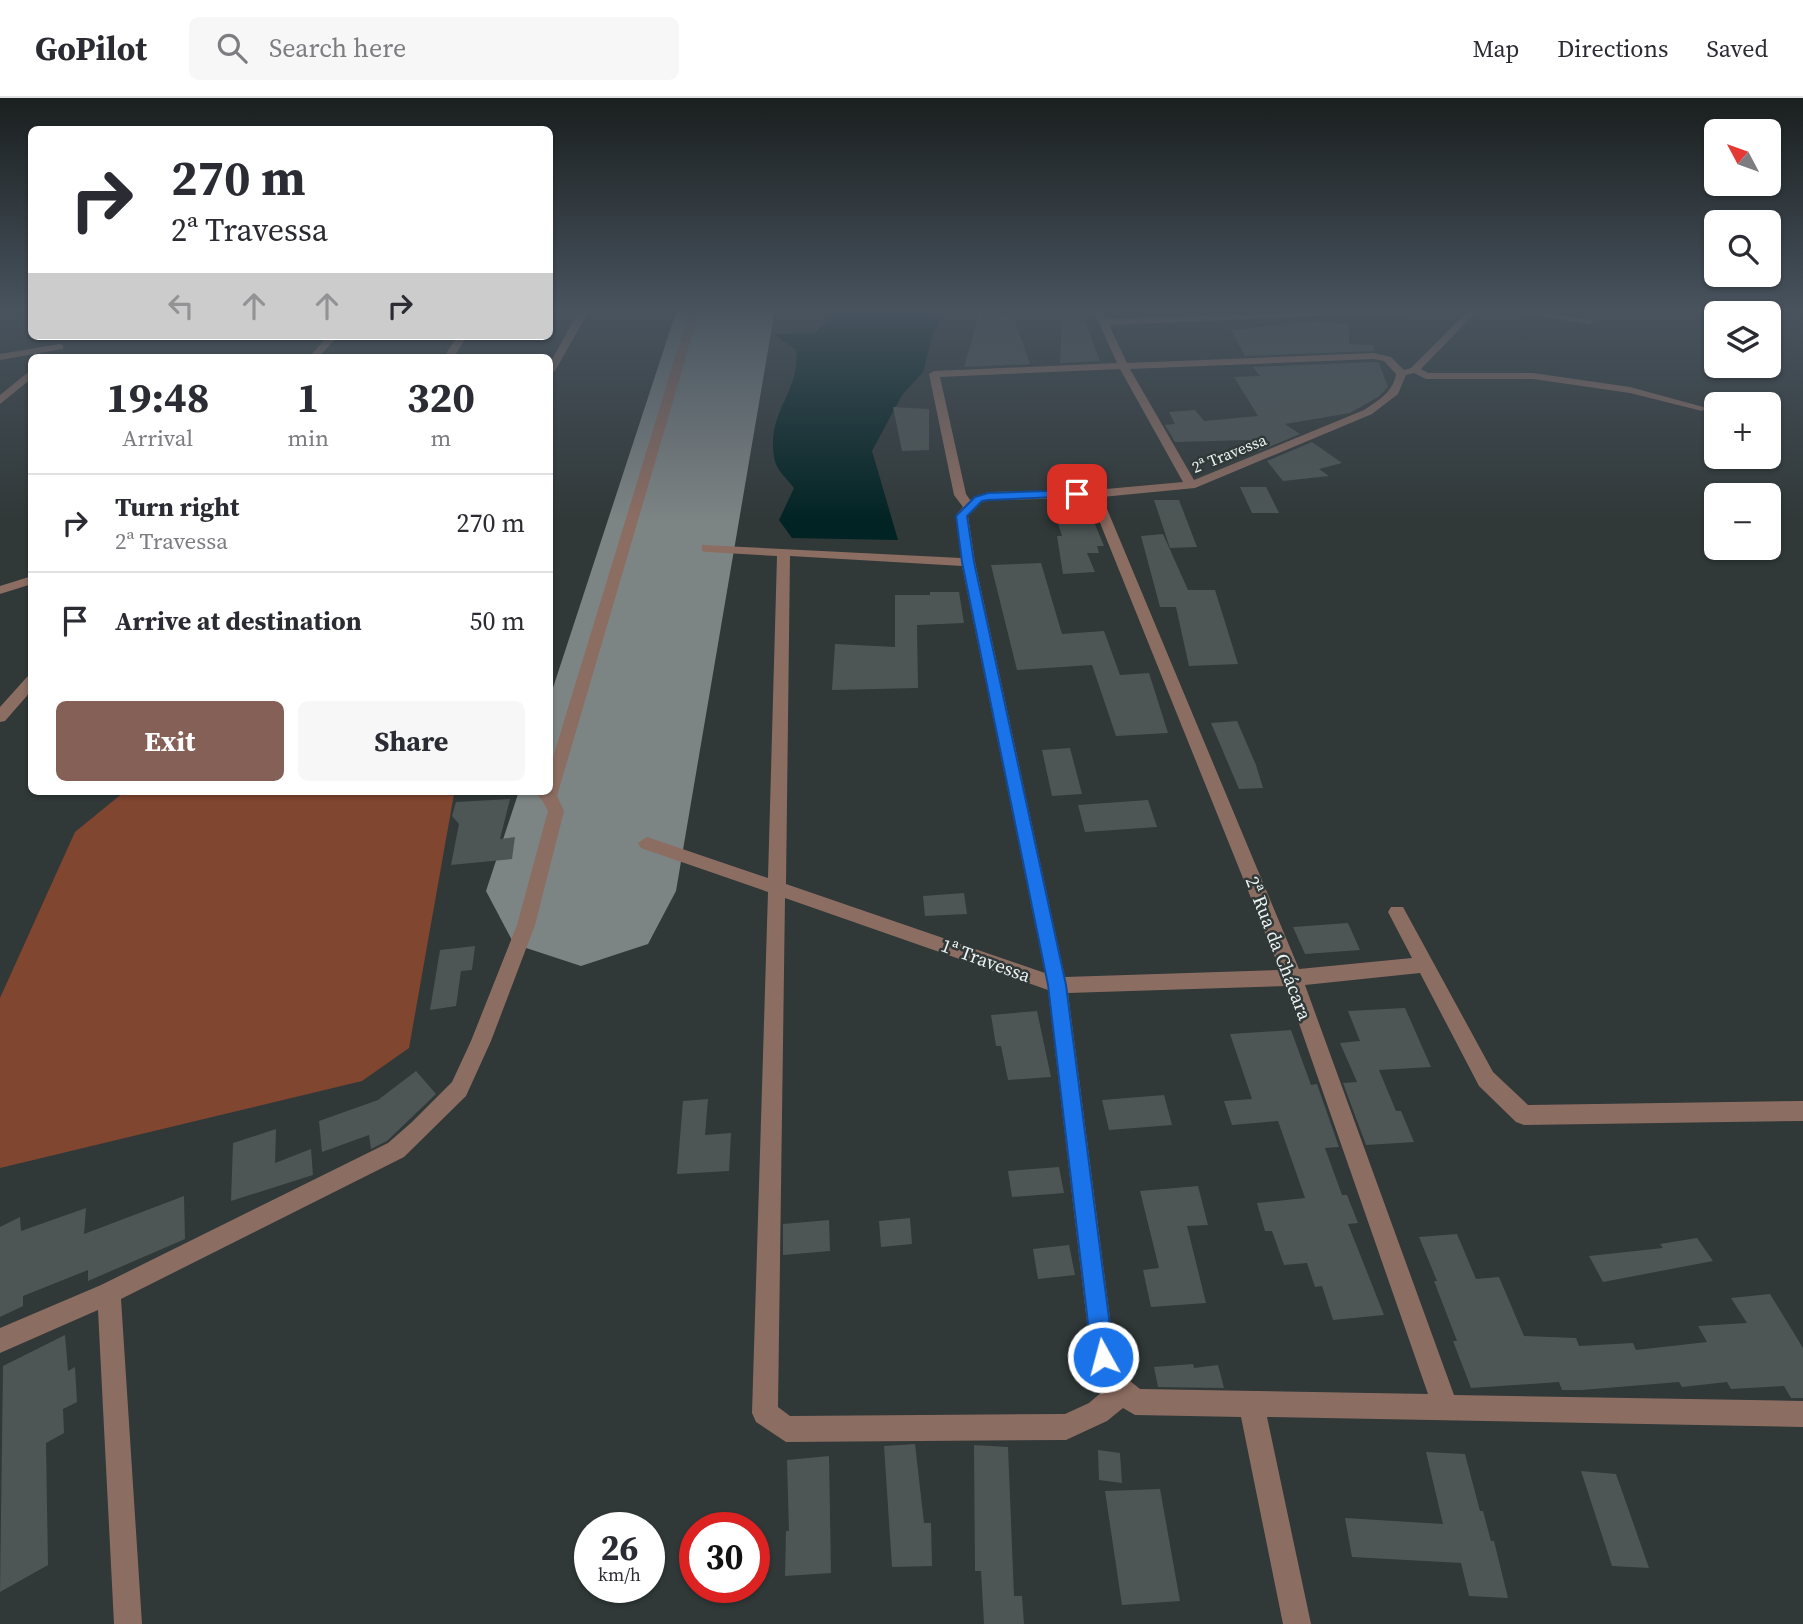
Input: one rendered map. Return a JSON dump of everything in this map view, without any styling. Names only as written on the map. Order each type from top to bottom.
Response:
[{"type":"street","points":[[0,401],[23,380]]},
{"type":"street","points":[[553,768],[673,380]]},
{"type":"street","points":[[935,380],[960,495],[974,502],[962,516],[968,562],[1057,985],[1103,1357],[1116,1387],[1135,1402],[1803,1414]]},
{"type":"street","points":[[1131,380],[1191,485]]},
{"type":"street","name":"2ª Travessa","points":[[974,502],[999,495],[1095,494],[1191,485],[1368,412],[1394,394],[1401,380]]},
{"type":"street","points":[[1562,380],[1630,390],[1702,408]]},
{"type":"street","name":"2ª Rua da Chácara","points":[[1095,494],[1293,978],[1446,1408]]},
{"type":"street","points":[[707,548],[968,562]]},
{"type":"street","points":[[784,552],[765,1413],[786,1429],[1066,1427],[1098,1412],[1116,1387]]},
{"type":"street","points":[[0,590],[28,581]]},
{"type":"street","points":[[0,717],[28,685]]},
{"type":"street","points":[[0,1340],[109,1293],[396,1150],[459,1089],[526,925],[556,811],[546,795]]},
{"type":"street","name":"1ª Travessa","points":[[647,843],[778,886],[1057,985],[1293,978],[1424,965]]},
{"type":"street","points":[[1397,912],[1486,1079],[1524,1115],[1803,1111]]},
{"type":"street","points":[[109,1293],[128,1624]]},
{"type":"street","points":[[1252,1405],[1297,1624]]},
{"type":"shaded area","points":[[120,795],[454,795],[409,1048],[362,1081],[0,1168],[0,998],[75,832]]},
{"type":"water","points":[[793,380],[916,380],[902,395],[872,451],[898,540],[792,538],[779,520],[794,488],[775,461],[774,429]]},
{"type":"building","points":[[1236,380],[1385,380],[1388,387],[1378,397],[1350,413],[1285,424],[1300,434],[1259,451],[1250,440],[1175,442],[1165,425],[1175,424],[1169,412],[1195,410],[1204,421],[1258,416]]},
{"type":"building","points":[[893,407],[929,409],[929,450],[902,451]]},
{"type":"building","points":[[1312,442],[1342,463],[1319,469],[1329,476],[1283,481],[1267,461]]},
{"type":"building","points":[[1240,487],[1266,487],[1279,513],[1252,513]]},
{"type":"building","points":[[1154,500],[1179,500],[1197,547],[1170,548]]},
{"type":"building","points":[[1089,510],[1104,546],[1097,546],[1099,553],[1087,553],[1095,572],[1063,574],[1057,536],[1062,536],[1054,511]]},
{"type":"building","points":[[1163,534],[1188,590],[1215,590],[1238,664],[1189,666],[1176,607],[1160,607],[1141,536]]},
{"type":"building","points":[[1041,563],[1062,634],[1104,631],[1120,675],[1149,673],[1168,733],[1116,736],[1092,665],[1017,670],[991,565]]},
{"type":"building","points":[[930,592],[959,592],[964,623],[917,625],[918,688],[832,690],[835,644],[895,647],[895,595],[930,595]]},
{"type":"building","points":[[1237,721],[1263,788],[1239,789],[1211,723]]},
{"type":"building","points":[[1070,748],[1082,794],[1052,796],[1042,750]]},
{"type":"building","points":[[510,799],[500,839],[515,837],[512,859],[451,865],[459,824],[452,816],[456,802]]},
{"type":"building","points":[[1148,800],[1157,827],[1085,832],[1078,805]]},
{"type":"building","points":[[964,893],[967,914],[925,916],[923,896]]},
{"type":"building","points":[[1348,923],[1360,950],[1305,954],[1293,927]]},
{"type":"building","points":[[475,946],[472,970],[461,971],[456,1006],[430,1010],[440,950]]},
{"type":"building","points":[[1405,1008],[1431,1067],[1379,1070],[1396,1111],[1401,1111],[1414,1142],[1366,1145],[1343,1083],[1357,1082],[1340,1043],[1360,1041],[1348,1011]]},
{"type":"building","points":[[1037,1011],[1051,1077],[1008,1080],[1001,1046],[996,1046],[991,1015]]},
{"type":"building","points":[[1291,1030],[1311,1085],[1317,1084],[1339,1147],[1325,1148],[1342,1195],[1347,1195],[1358,1223],[1348,1224],[1384,1315],[1333,1320],[1322,1286],[1315,1287],[1307,1263],[1284,1265],[1272,1231],[1265,1231],[1257,1203],[1305,1198],[1278,1121],[1232,1125],[1224,1101],[1252,1099],[1230,1034]]},
{"type":"building","points":[[416,1071],[436,1094],[387,1141],[371,1149],[369,1135],[322,1152],[319,1121],[378,1100]]},
{"type":"building","points":[[1164,1095],[1172,1125],[1109,1130],[1102,1100]]},
{"type":"building","points":[[708,1099],[705,1135],[731,1133],[729,1171],[677,1174],[683,1101]]},
{"type":"building","points":[[276,1129],[275,1163],[311,1149],[313,1175],[231,1201],[233,1143]]},
{"type":"building","points":[[1059,1167],[1064,1193],[1012,1197],[1008,1171]]},
{"type":"building","points":[[1198,1186],[1208,1225],[1187,1226],[1206,1303],[1151,1307],[1143,1270],[1159,1268],[1140,1191]]},
{"type":"building","points":[[184,1196],[185,1239],[88,1281],[88,1270],[23,1296],[23,1306],[0,1317],[0,1227],[20,1217],[21,1231],[86,1208],[84,1234]]},
{"type":"building","points":[[910,1218],[912,1244],[881,1247],[879,1221]]},
{"type":"building","points":[[829,1220],[830,1251],[783,1255],[783,1224]]},
{"type":"building","points":[[1457,1234],[1476,1279],[1499,1277],[1524,1336],[1576,1338],[1579,1346],[1633,1343],[1636,1350],[1707,1342],[1698,1326],[1747,1323],[1731,1298],[1770,1294],[1803,1348],[1803,1398],[1791,1398],[1784,1386],[1731,1389],[1727,1382],[1682,1387],[1679,1382],[1582,1390],[1562,1390],[1559,1382],[1471,1388],[1453,1341],[1457,1341],[1434,1281],[1437,1281],[1419,1237]]},
{"type":"building","points":[[1697,1238],[1713,1261],[1603,1282],[1589,1256],[1663,1248],[1660,1244]]},
{"type":"building","points":[[1069,1245],[1075,1275],[1038,1279],[1033,1249]]},
{"type":"building","points":[[65,1335],[68,1371],[75,1367],[77,1402],[63,1409],[64,1433],[46,1443],[48,1565],[0,1592],[3,1366]]},
{"type":"building","points":[[1193,1364],[1194,1368],[1218,1365],[1224,1388],[1158,1387],[1154,1367]]},
{"type":"building","points":[[915,1444],[924,1523],[931,1523],[932,1566],[892,1567],[884,1446]]},
{"type":"building","points":[[974,1445],[1008,1447],[1014,1596],[1022,1596],[1024,1624],[984,1624],[981,1571],[975,1571]]},
{"type":"building","points":[[1098,1450],[1120,1453],[1122,1483],[1099,1480]]},
{"type":"building","points":[[1426,1452],[1465,1454],[1480,1511],[1483,1511],[1491,1541],[1494,1541],[1508,1598],[1469,1596],[1461,1563],[1352,1557],[1345,1518],[1443,1524]]},
{"type":"building","points":[[829,1456],[831,1573],[785,1576],[786,1531],[789,1531],[787,1460]]},
{"type":"building","points":[[1581,1471],[1616,1474],[1649,1568],[1612,1566]]},
{"type":"building","points":[[1160,1489],[1180,1601],[1122,1605],[1105,1491]]},
{"type":"runway","points":[[581,891],[708,380]]},
{"type":"route","points":[[1077,494],[988,496],[978,499],[962,516],[968,562],[1057,985],[1103,1357]]}]
